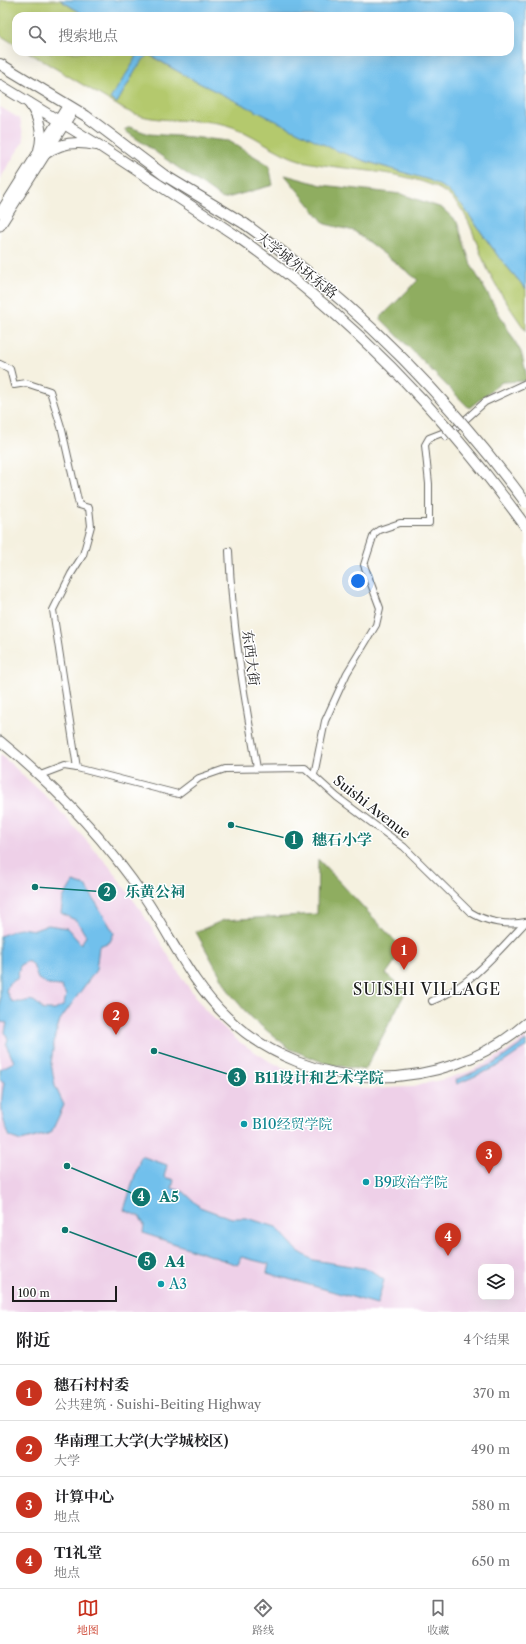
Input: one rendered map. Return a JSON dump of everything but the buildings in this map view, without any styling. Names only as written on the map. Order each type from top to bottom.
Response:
[{"type":"main road","name":"大学城外环东路","points":[[0,64],[71,107],[115,136],[164,175],[246,224],[292,258],[329,289],[413,368],[485,449],[526,503]]},
{"type":"main road","points":[[12,92],[20,92],[24,87],[24,81],[20,76]]},
{"type":"main road","name":"大学城外环东路","points":[[0,85],[100,146],[238,237],[325,304],[390,365],[467,449],[526,527]]},
{"type":"main road","points":[[28,102],[34,111],[40,129],[42,152],[70,143],[100,146]]},
{"type":"street","points":[[0,213],[71,107]]},
{"type":"street","points":[[0,226],[42,152]]},
{"type":"street","points":[[0,364],[10,369],[14,385],[26,383],[50,391],[62,430],[79,505],[89,508],[91,526],[82,555],[70,574],[53,610],[77,768]]},
{"type":"street","name":"Suishi Avenue","points":[[526,383],[485,402],[446,438],[442,433],[429,438],[426,441],[425,451],[429,478],[429,523],[400,523],[376,531],[364,562],[364,569],[380,608],[376,626],[347,673],[325,721],[314,775],[336,797],[404,847],[470,912],[480,917],[498,922],[511,924],[526,922]]},
{"type":"street","name":"东西大街","points":[[229,551],[231,597],[236,636],[243,690],[257,768]]},
{"type":"street","points":[[0,740],[52,786],[109,850],[149,904],[192,975],[209,999],[237,1027],[270,1049],[304,1065],[340,1074],[372,1078],[403,1076],[435,1071],[470,1058],[504,1040],[526,1023]]},
{"type":"street","points":[[43,774],[64,766],[178,794],[195,780],[214,771],[231,768],[302,768],[314,775]]},
{"type":"street","points":[[432,1001],[448,994],[472,977],[526,922]]},
{"type":"shaded area","points":[[0,107],[20,119],[24,140],[0,179]]},
{"type":"shaded area","points":[[0,754],[50,800],[109,866],[140,909],[184,981],[206,1011],[238,1041],[269,1061],[295,1073],[341,1086],[370,1089],[409,1087],[445,1079],[470,1071],[506,1052],[526,1037],[526,1312],[0,1312]]},
{"type":"green space","points":[[0,0],[60,0],[80,12],[12,12],[12,42],[0,35]]},
{"type":"green space","points":[[35,56],[151,56],[193,80],[365,161],[430,180],[446,189],[462,205],[498,256],[526,289],[526,331],[489,273],[464,214],[453,199],[440,189],[423,182],[404,177],[320,165],[303,161],[293,158],[234,127],[223,124],[149,118],[125,110]]},
{"type":"green space","points":[[130,127],[149,134],[229,141],[269,165],[273,185],[223,199],[124,130]]},
{"type":"green space","points":[[285,175],[322,185],[401,194],[442,208],[457,222],[471,265],[521,352],[526,372],[526,381],[502,382],[469,408],[380,318],[418,280],[354,231],[325,224]]},
{"type":"green space","points":[[318,859],[399,945],[394,955],[398,957],[386,974],[406,991],[365,1070],[327,1064],[290,1049],[250,1017],[230,993],[196,932],[224,920],[317,914]]},
{"type":"water","points":[[60,0],[526,0],[526,289],[498,256],[462,205],[446,189],[429,180],[365,161],[335,150],[193,80],[151,56],[514,56],[514,12],[80,12]]},
{"type":"water","points":[[135,56],[146,56],[137,68],[117,103],[110,99],[132,65]]},
{"type":"water","points":[[73,882],[86,886],[114,933],[110,942],[99,946],[96,970],[60,1020],[55,1036],[51,1063],[55,1086],[64,1105],[51,1133],[21,1141],[10,1137],[4,1122],[2,1110],[4,1082],[0,1080],[0,1069],[14,1062],[6,1045],[8,1039],[5,1032],[7,1023],[0,1022],[0,936],[20,928],[35,930],[48,925],[67,928],[81,944],[86,936],[77,921],[61,913],[63,898]],"holes":[[[28,961],[33,965],[38,979],[49,985],[61,986],[66,995],[64,1005],[55,1010],[43,1010],[35,1002],[11,1001],[6,991],[9,983],[17,979],[20,965]]]},
{"type":"water","points":[[526,1041],[526,1047],[498,1066],[457,1084],[456,1080],[495,1063]]},
{"type":"water","points":[[141,1156],[167,1165],[164,1177],[174,1180],[172,1188],[184,1192],[200,1207],[232,1218],[247,1218],[276,1227],[298,1251],[313,1260],[369,1269],[384,1280],[377,1304],[267,1273],[269,1264],[241,1257],[238,1265],[143,1233],[144,1225],[140,1217],[124,1210]]},
{"type":"place","name":"穗石小学","points":[[231,825]]},
{"type":"place","name":"乐黄公祠","points":[[35,887]]},
{"type":"place","name":"穗石村村委","points":[[404,970]]},
{"type":"place","name":"华南理工大学(大学城校区)","points":[[116,1035]]},
{"type":"place","name":"B11设计和艺术学院","points":[[154,1051]]},
{"type":"place","name":"B10经贸学院","points":[[244,1124]]},
{"type":"place","name":"A5","points":[[67,1166]]},
{"type":"place","name":"计算中心","points":[[489,1174]]},
{"type":"place","name":"B9政治学院","points":[[366,1182]]},
{"type":"place","name":"A4","points":[[65,1230]]},
{"type":"place","name":"T1礼堂","points":[[448,1256]]},
{"type":"place","name":"A3","points":[[161,1284]]},
{"type":"district","name":"SUISHI VILLAGE","points":[[427,989]]}]
